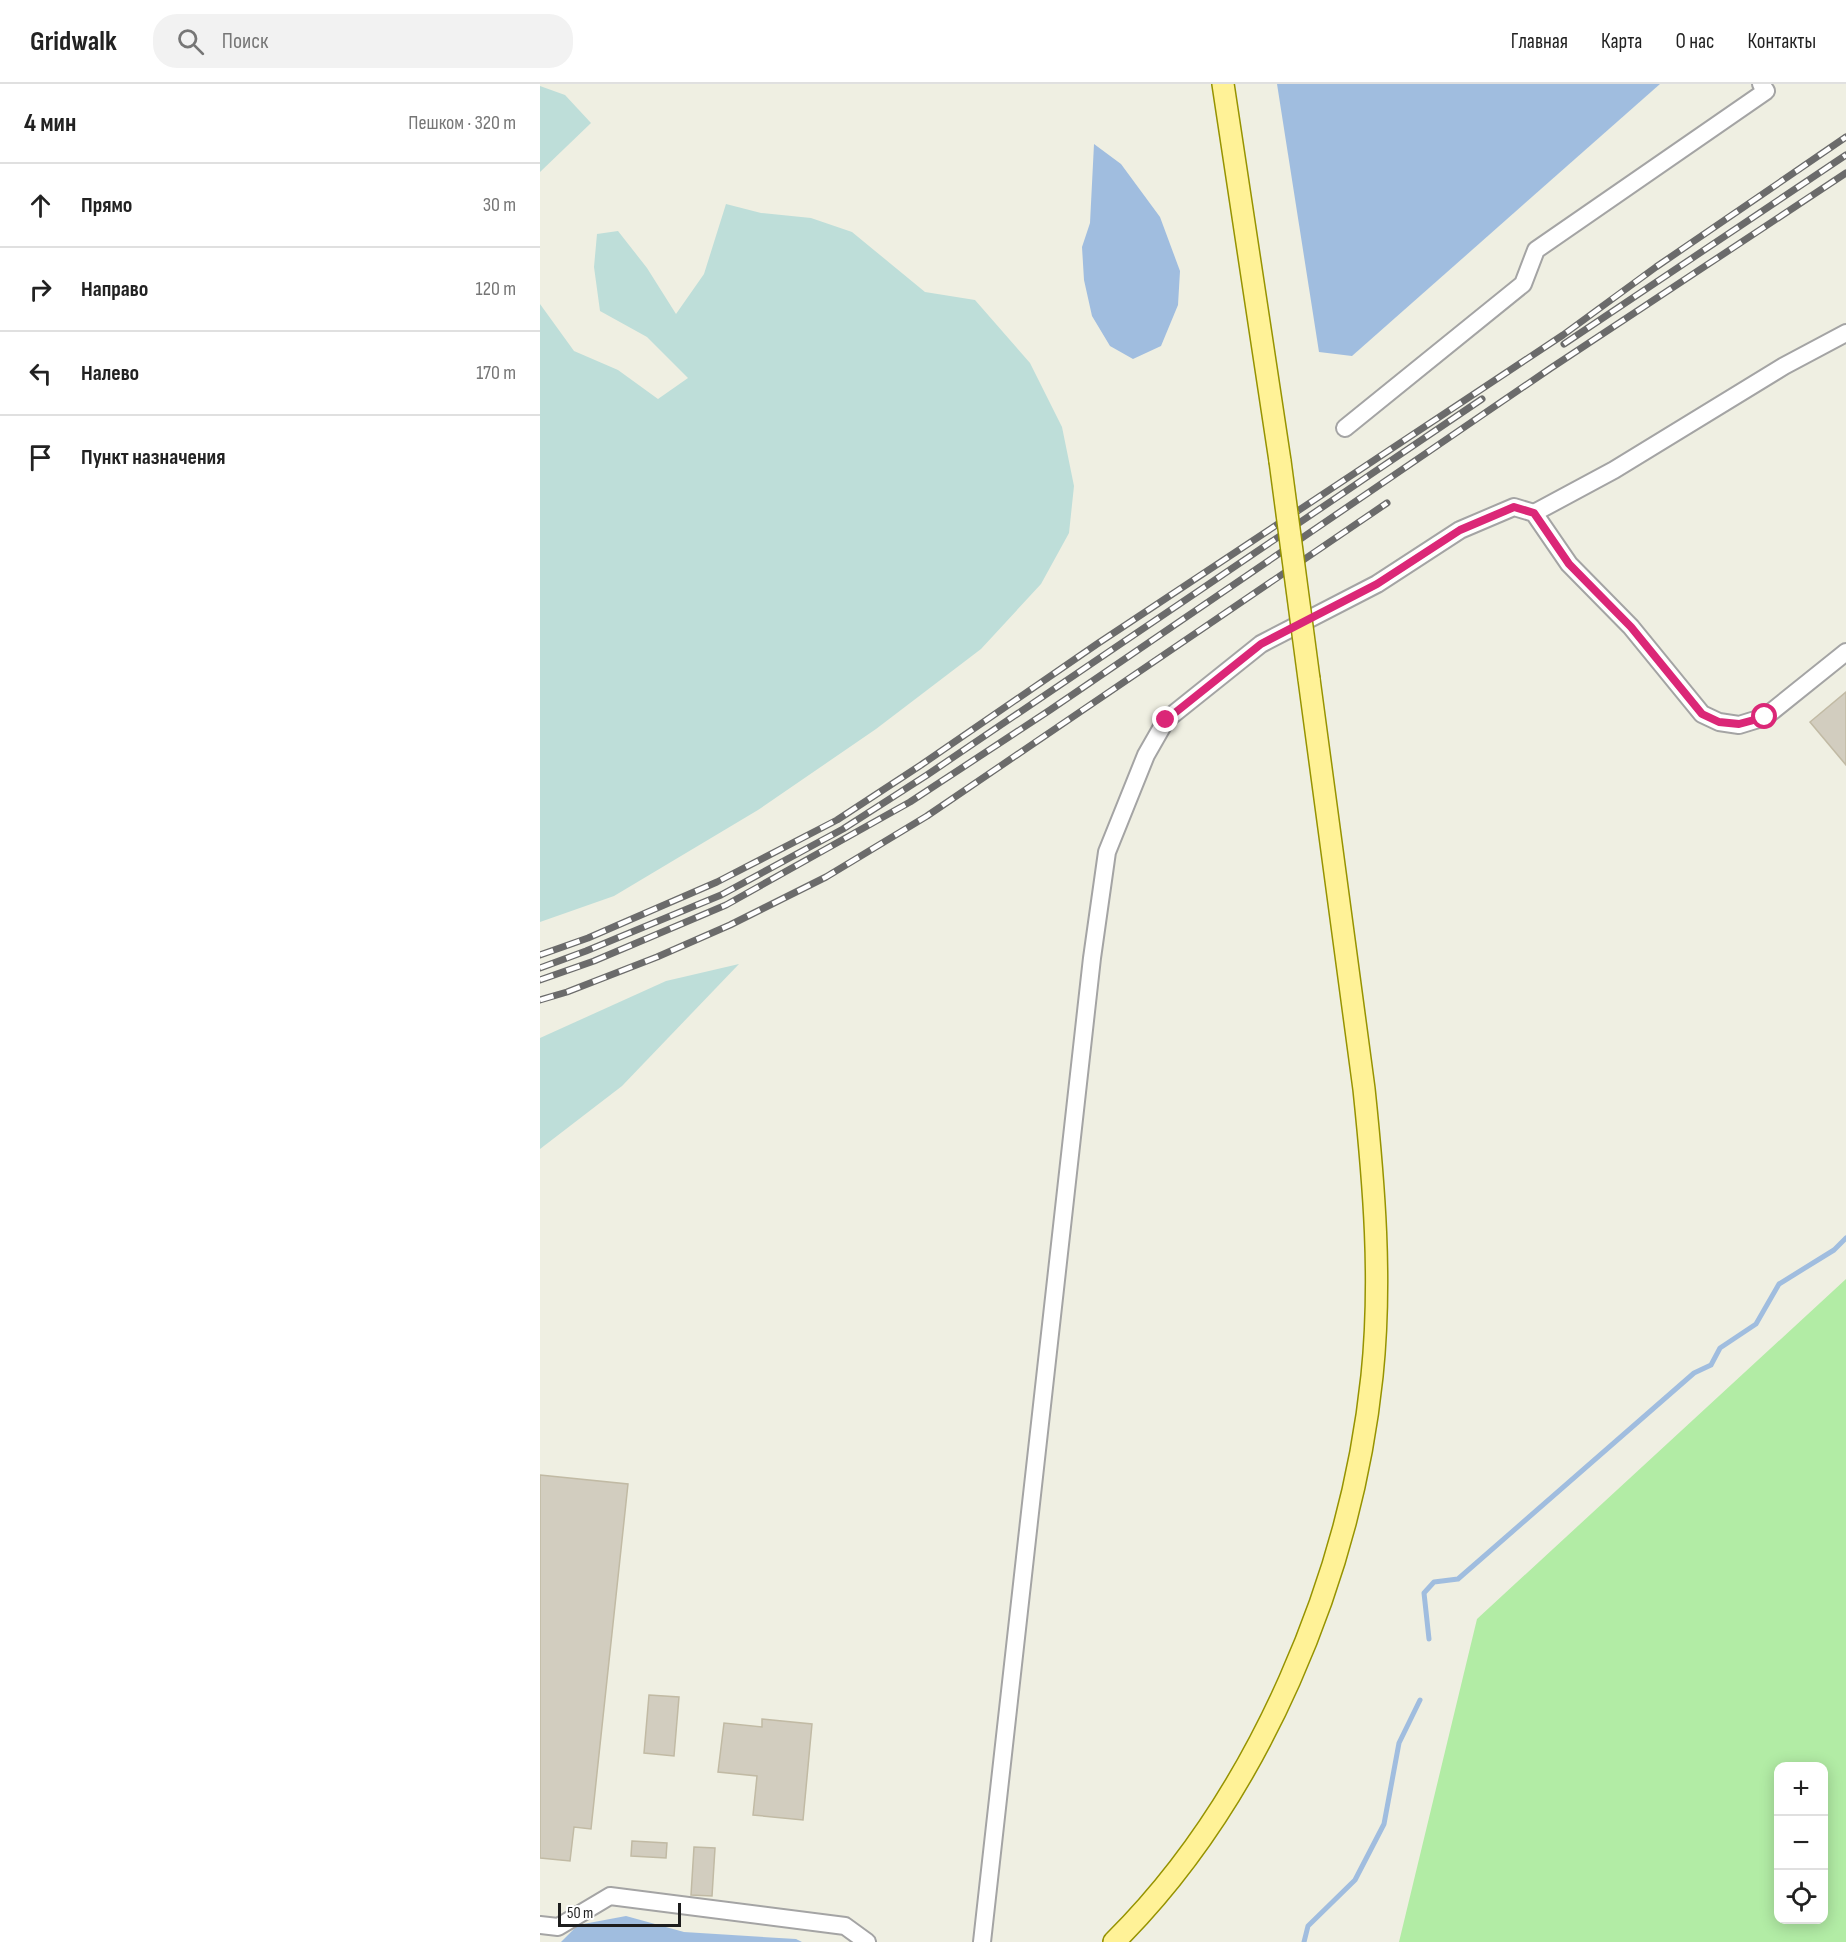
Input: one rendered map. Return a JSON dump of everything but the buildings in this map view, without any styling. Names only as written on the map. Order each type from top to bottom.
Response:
[{"type":"main road","points":[[1114,1942],[1134,1923],[1179,1868],[1215,1817],[1245,1769],[1276,1710],[1304,1646],[1329,1578],[1348,1514],[1372,1376],[1376,1305],[1371,1158],[1363,1077],[1280,461],[1223,84]]},
{"type":"street","points":[[1345,428],[1523,284],[1536,250],[1766,92],[1761,84]]},
{"type":"street","points":[[1534,513],[1614,470],[1784,366],[1846,333]]},
{"type":"street","points":[[982,1942],[1092,958],[1107,852],[1146,755],[1166,720],[1261,644],[1377,584],[1460,530],[1514,507],[1534,513],[1569,564],[1631,627],[1702,714],[1719,722],[1739,724],[1765,717],[1846,652]]},
{"type":"street","points":[[540,1925],[558,1927],[610,1896],[845,1926],[867,1942]]},
{"type":"green space","points":[[1846,1279],[1846,1942],[1399,1942],[1477,1619]]},
{"type":"shaded area","points":[[540,86],[565,95],[591,123],[540,172]]},
{"type":"shaded area","points":[[726,204],[761,213],[811,218],[852,232],[925,292],[975,300],[1030,363],[1062,427],[1074,486],[1069,533],[1041,584],[981,649],[876,729],[758,810],[614,896],[540,922],[540,304],[574,351],[618,370],[658,399],[688,378],[647,337],[600,311],[594,267],[597,234],[618,231],[647,268],[676,314],[704,274]]},
{"type":"shaded area","points":[[739,964],[622,1086],[540,1149],[540,1038],[666,981]]},
{"type":"water","points":[[1277,84],[1660,84],[1352,356],[1319,352]]},
{"type":"water","points":[[1094,144],[1121,164],[1160,217],[1180,271],[1178,305],[1161,346],[1133,359],[1110,346],[1092,316],[1084,280],[1082,247],[1090,223]]},
{"type":"water","points":[[626,1916],[684,1932],[796,1939],[802,1942],[561,1942],[578,1925]]},
{"type":"waterway","points":[[1429,1639],[1424,1593],[1434,1582],[1458,1579],[1694,1373],[1711,1365],[1720,1348],[1756,1324],[1779,1284],[1834,1250],[1846,1238]]},
{"type":"waterway","points":[[1304,1942],[1308,1926],[1355,1880],[1384,1824],[1399,1743],[1420,1700]]},
{"type":"railway","points":[[540,955],[588,938],[717,882],[837,820],[1097,644],[1563,335],[1656,267],[1846,137]]},
{"type":"railway","points":[[1564,344],[1846,155]]},
{"type":"railway","points":[[540,980],[594,961],[726,905],[910,802],[1050,710],[1551,368],[1846,173]]},
{"type":"railway","points":[[540,968],[721,895],[843,829],[927,775],[1482,399]]},
{"type":"railway","points":[[540,1000],[567,992],[657,957],[730,925],[826,877],[927,816],[1387,503]]},
{"type":"route","points":[[1166,720],[1261,644],[1377,584],[1460,530],[1514,507],[1534,513],[1569,564],[1631,627],[1702,714],[1719,722],[1739,724],[1765,717]]}]
